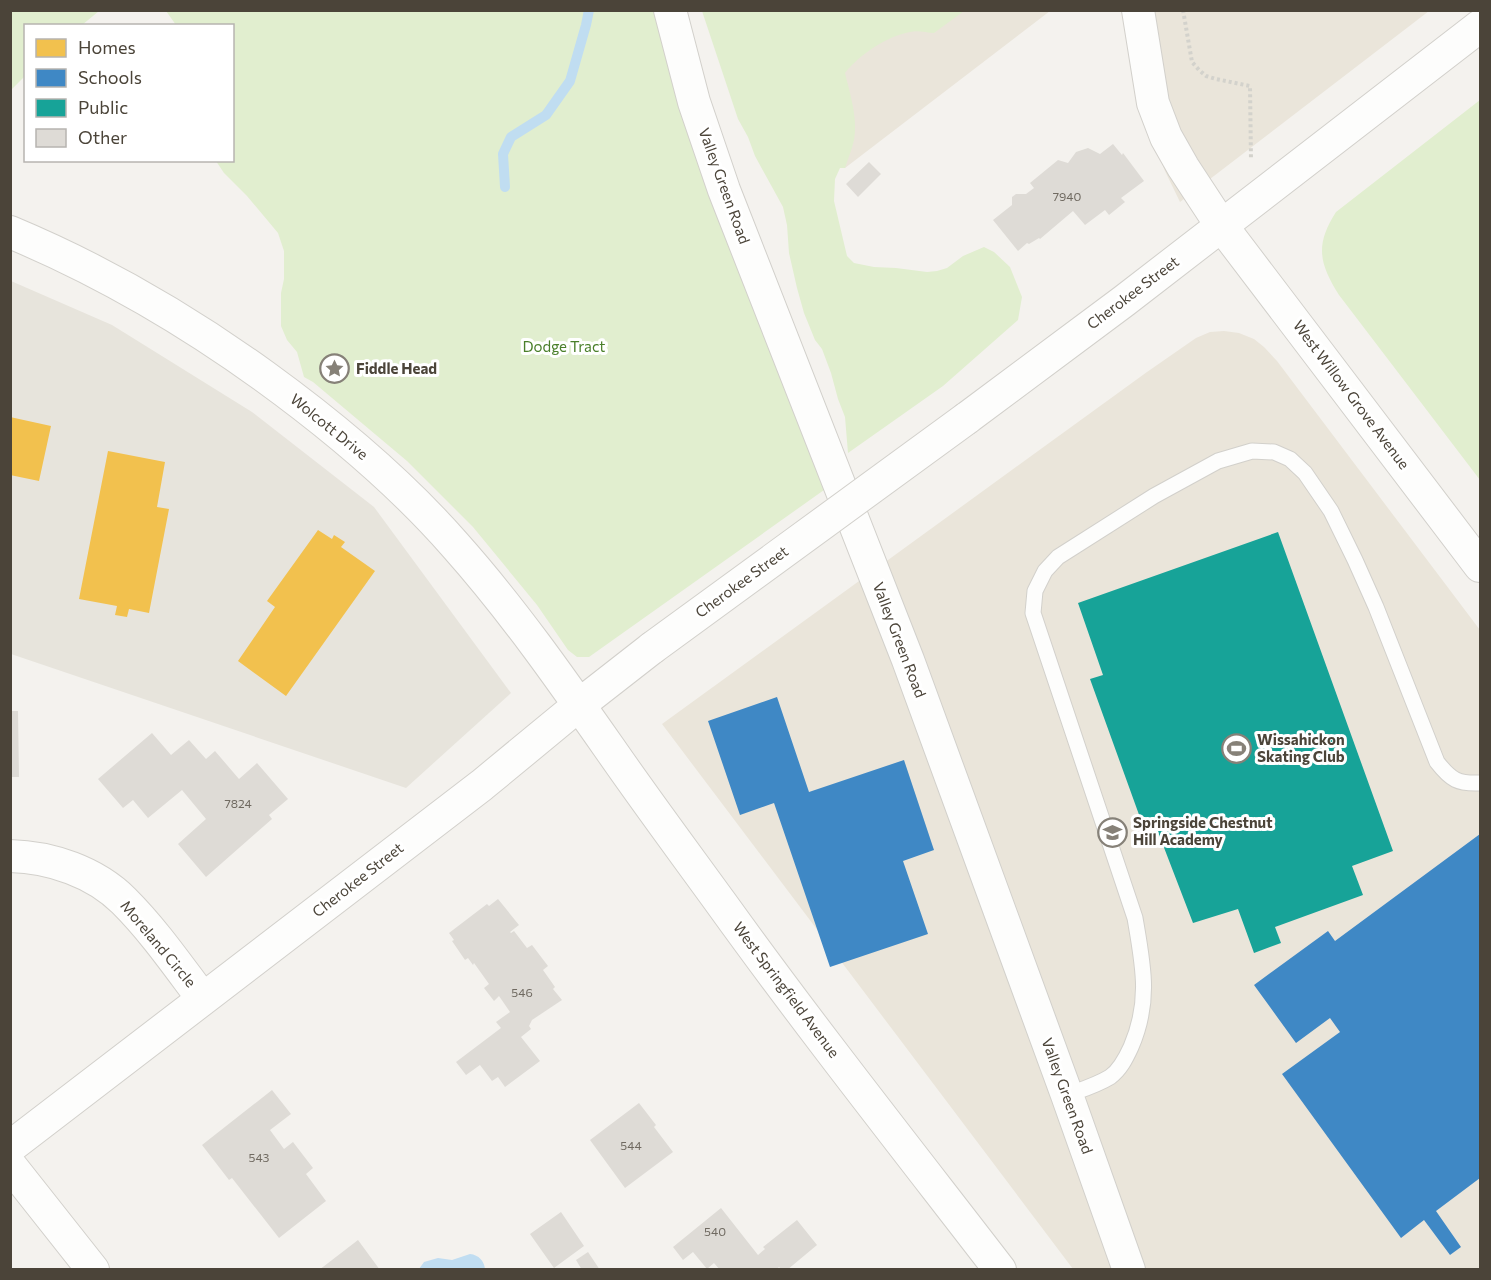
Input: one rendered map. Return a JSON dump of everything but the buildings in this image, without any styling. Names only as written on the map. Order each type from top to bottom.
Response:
[{"type":"street","name":"Valley Green Road","points":[[670,10],[694,102],[724,190],[908,660],[1129,1269]]},
{"type":"street","name":"West Willow Grove Avenue","points":[[1137,10],[1153,103],[1166,137],[1182,167],[1221,225],[1480,566]]},
{"type":"street","name":"Cherokee Street","points":[[10,1147],[482,785],[652,648],[1125,301],[1480,26]]},
{"type":"street","name":"Wolcott Drive","points":[[10,232],[88,268],[159,306],[241,359],[306,406],[357,448],[454,543],[540,649],[579,705]]},
{"type":"street","name":"West Springfield Avenue","points":[[579,705],[867,1099],[1000,1269]]},
{"type":"street","name":"Moreland Circle","points":[[10,856],[32,857],[67,866],[95,879],[123,900],[203,999]]},
{"type":"street","points":[[10,1165],[93,1269]]},
{"type":"lane","points":[[1067,1095],[1111,1076],[1126,1059],[1138,1031],[1144,997],[1142,963],[1135,918],[1033,613],[1035,591],[1045,572],[1058,557],[1154,496],[1218,461],[1252,451],[1274,452],[1290,459],[1305,473],[1330,511],[1355,560],[1437,762],[1447,775],[1463,783],[1480,783]]},
{"type":"path","points":[[1183,10],[1192,63],[1198,70],[1206,76],[1250,86],[1251,163]]},
{"type":"shaded area","points":[[837,10],[1050,11],[845,168]]},
{"type":"shaded area","points":[[1124,11],[1429,11],[1180,202],[1151,135]]},
{"type":"shaded area","points":[[11,281],[112,325],[252,412],[374,507],[511,693],[406,788],[11,654]]},
{"type":"shaded area","name":"Springside Chestnut Hill Academy","points":[[1210,332],[1239,333],[1254,339],[1277,361],[1480,630],[1480,1269],[1073,1269],[662,724],[1147,372],[1196,338]]},
{"type":"green space","points":[[11,10],[99,10],[83,24],[24,24],[24,77],[11,90]]},
{"type":"green space","name":"Dodge Tract","points":[[166,11],[654,11],[672,83],[730,248],[824,490],[589,657],[577,657],[568,650],[537,605],[473,527],[407,461],[313,382],[304,377],[297,352],[287,340],[281,326],[284,251],[278,233],[217,162],[234,162],[234,24],[175,24]]},
{"type":"green space","points":[[702,11],[964,11],[934,33],[910,32],[883,42],[866,53],[845,73],[853,106],[855,132],[845,168],[840,168],[835,179],[834,201],[847,256],[854,263],[927,272],[947,268],[963,256],[984,247],[994,252],[1010,267],[1022,297],[1018,320],[943,386],[848,453],[845,417],[831,373],[804,313],[797,288],[789,253],[783,207],[738,119]]},
{"type":"green space","points":[[1480,100],[1480,480],[1339,295],[1327,273],[1322,244],[1336,212]]},
{"type":"water","points":[[470,1254],[484,1263],[485,1269],[419,1269],[424,1262],[438,1258],[452,1260]]},
{"type":"waterway","points":[[505,187],[503,154],[511,137],[546,115],[570,81],[589,10]]},
{"type":"place","name":"Fiddle Head","points":[[335,369]]},
{"type":"place","name":"Wissahickon Skating Club","points":[[1236,749]]},
{"type":"place","name":"Springside Chestnut Hill Academy","points":[[1112,832]]}]
